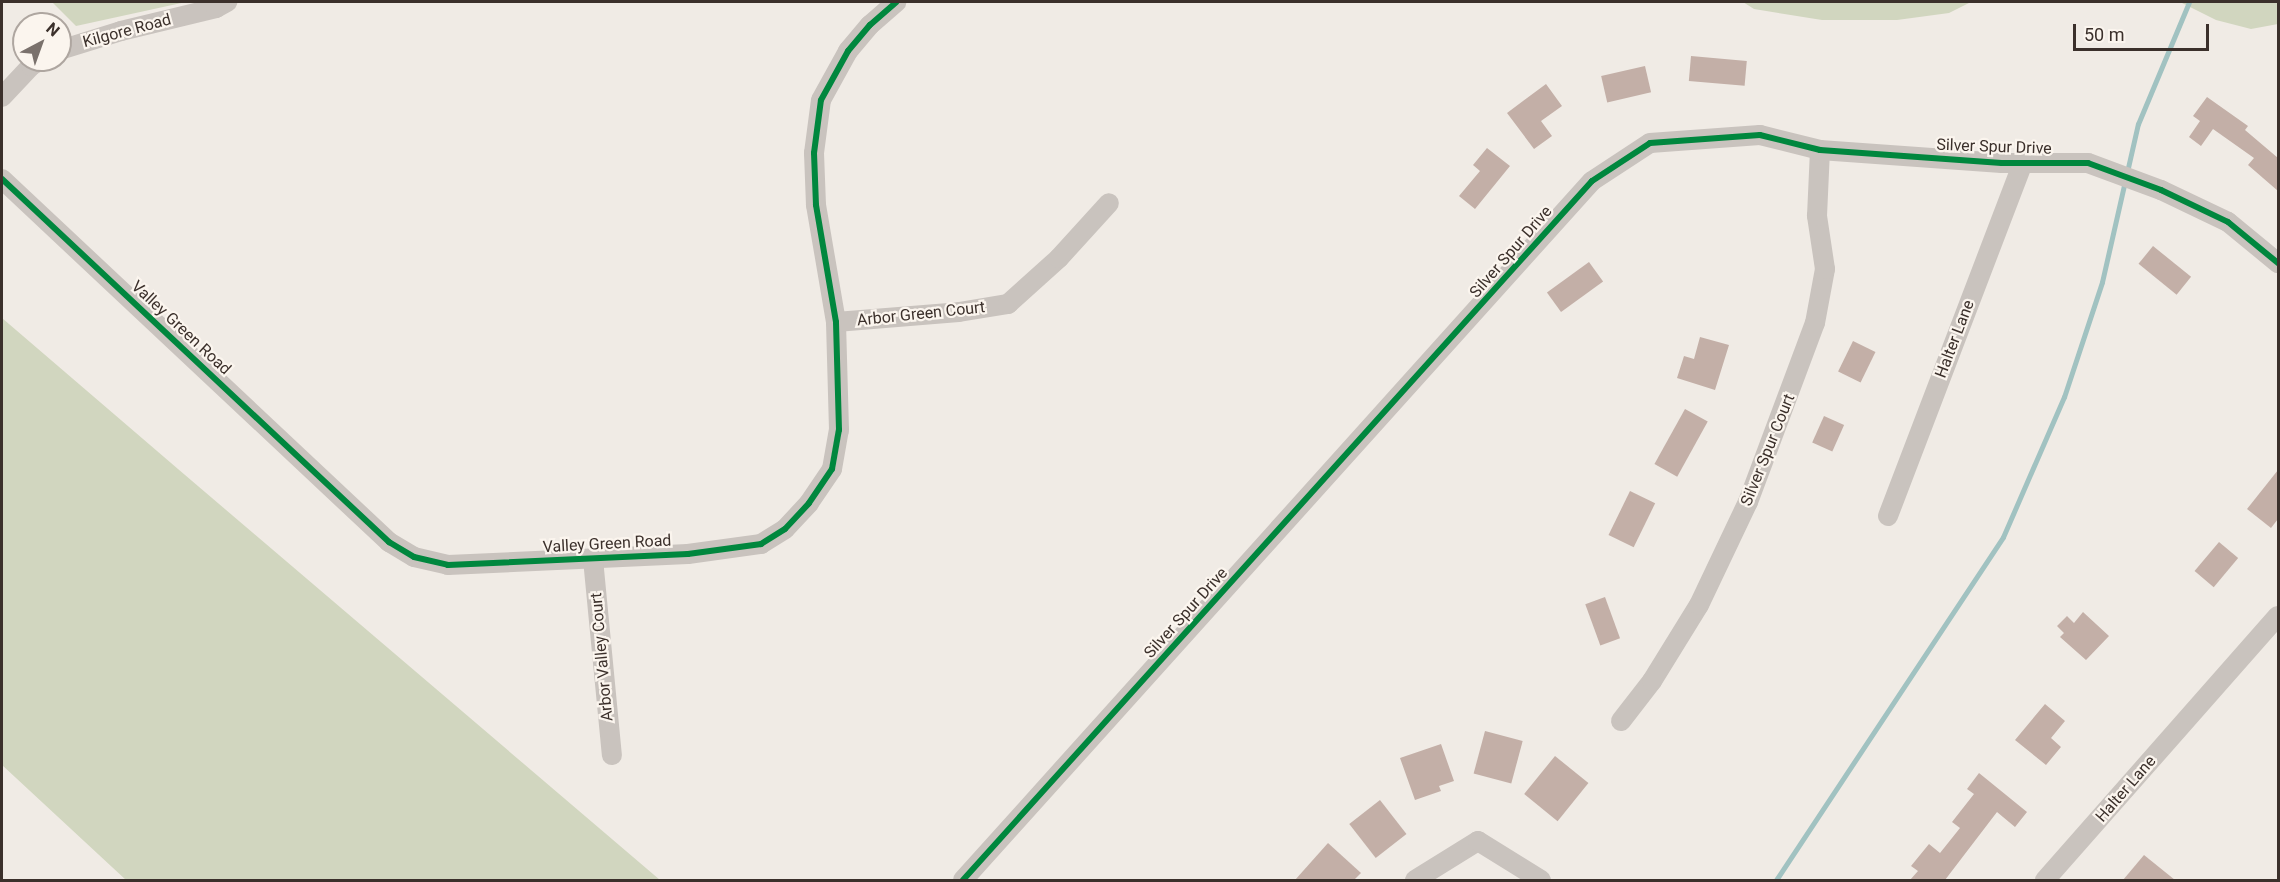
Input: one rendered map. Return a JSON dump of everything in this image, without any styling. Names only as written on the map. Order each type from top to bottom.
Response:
[{"type":"street","name":"Kilgore Road","points":[[72,46],[121,31],[216,8],[227,2]]},
{"type":"street","name":"Valley Green Road","points":[[2,178],[389,542],[414,557],[448,566],[688,554],[761,544],[785,530],[809,504],[832,470],[839,430],[836,322],[816,206],[814,153],[821,100],[848,51],[870,25],[896,2]]},
{"type":"street","points":[[2,98],[26,72]]},
{"type":"street","name":"Silver Spur Drive","points":[[963,880],[1592,181],[1650,143],[1760,135],[1820,150],[2023,163],[2088,163],[2161,190],[2228,222],[2278,263]]},
{"type":"street","name":"Silver Spur Court","points":[[1621,721],[1652,681],[1699,605],[1748,502],[1815,323],[1825,269],[1817,216],[1820,150]]},
{"type":"street","name":"Halter Lane","points":[[1888,516],[2023,163]]},
{"type":"street","name":"Arbor Green Court","points":[[836,322],[958,312],[1008,304],[1059,258],[1109,203]]},
{"type":"street","name":"Arbor Valley Court","points":[[593,559],[612,755]]},
{"type":"street","name":"Halter Lane","points":[[2045,880],[2278,616]]},
{"type":"street","points":[[1415,880],[1478,841],[1541,880]]},
{"type":"green space","points":[[52,2],[186,2],[76,26],[72,22],[72,12],[62,12]]},
{"type":"green space","points":[[1743,2],[1971,2],[1949,13],[1897,20],[1822,20],[1754,9]]},
{"type":"green space","points":[[2180,2],[2278,2],[2278,24],[2251,29],[2216,20]]},
{"type":"green space","points":[[2,318],[660,880],[126,880],[2,765]]},
{"type":"building","points":[[1691,56],[1747,61],[1745,86],[1689,81]]},
{"type":"building","points":[[1645,66],[1651,92],[1607,102],[1601,76]]},
{"type":"building","points":[[1546,84],[1562,106],[1541,121],[1552,136],[1534,149],[1507,113]]},
{"type":"building","points":[[2207,97],[2248,126],[2245,130],[2278,158],[2278,191],[2248,165],[2254,158],[2213,129],[2201,146],[2189,137],[2200,121],[2193,116]]},
{"type":"building","points":[[1487,148],[1510,166],[1475,209],[1459,196],[1480,171],[1473,165]]},
{"type":"building","points":[[2153,246],[2191,277],[2177,295],[2139,264]]},
{"type":"building","points":[[1589,262],[1603,281],[1561,312],[1547,293]]},
{"type":"building","points":[[1700,337],[1729,345],[1715,390],[1677,378],[1684,356],[1694,359]]},
{"type":"building","points":[[1853,341],[1875,352],[1861,383],[1838,372]]},
{"type":"building","points":[[1685,409],[1708,422],[1677,477],[1654,464]]},
{"type":"building","points":[[1824,416],[1844,425],[1832,451],[1812,442]]},
{"type":"building","points":[[2278,470],[2278,519],[2271,528],[2247,509]]},
{"type":"building","points":[[1630,491],[1655,503],[1634,547],[1609,535]]},
{"type":"building","points":[[2219,542],[2238,558],[2214,587],[2195,571]]},
{"type":"building","points":[[1605,597],[1620,638],[1600,646],[1585,604]]},
{"type":"building","points":[[2083,612],[2109,636],[2086,660],[2060,637],[2064,633],[2057,626],[2067,616],[2074,623]]},
{"type":"building","points":[[2045,704],[2065,721],[2051,738],[2061,747],[2046,765],[2015,740]]},
{"type":"building","points":[[1485,731],[1523,741],[1511,784],[1474,774]]},
{"type":"building","points":[[1441,744],[1454,781],[1439,786],[1441,791],[1415,800],[1400,758]]},
{"type":"building","points":[[1555,756],[1588,783],[1558,821],[1524,794]]},
{"type":"building","points":[[1979,773],[2027,812],[2015,827],[1997,812],[1945,880],[1910,880],[1918,871],[1911,866],[1929,844],[1940,853],[1960,828],[1952,822],[1974,794],[1967,789]]},
{"type":"building","points":[[1380,800],[1406,834],[1376,858],[1349,824]]},
{"type":"building","points":[[1328,843],[1361,873],[1354,880],[1295,880]]},
{"type":"building","points":[[2144,855],[2175,880],[2123,880]]},
{"type":"waterway","points":[[1776,880],[2003,537],[2064,397],[2102,282],[2138,124],[2189,2]]},
{"type":"cycle path","points":[[2,179],[389,542],[414,557],[448,565],[688,554],[761,544],[785,529],[809,503],[832,469],[839,430],[836,322],[816,205],[814,153],[821,100],[848,51],[870,25],[896,2]]},
{"type":"cycle path","points":[[963,880],[1592,181],[1650,143],[1760,135],[1820,150],[2002,163],[2088,163],[2161,190],[2228,222],[2278,263]]}]
